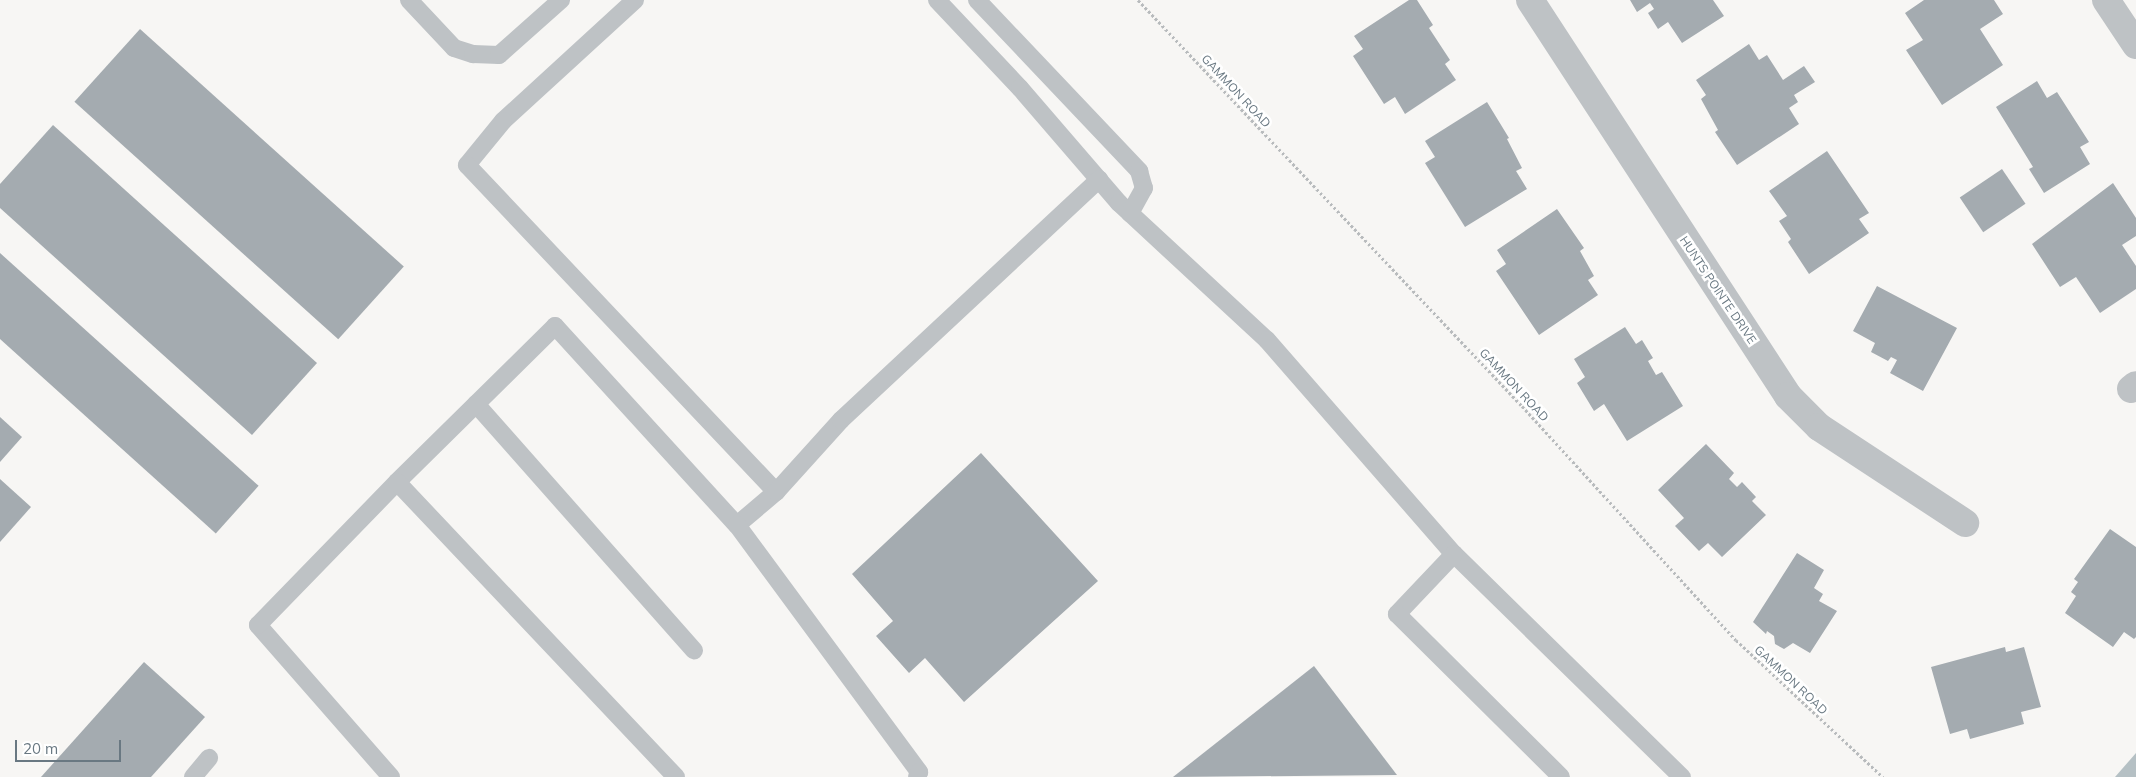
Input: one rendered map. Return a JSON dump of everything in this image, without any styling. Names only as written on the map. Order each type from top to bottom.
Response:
[{"type":"street","name":"HUNTS POINTE DRIVE","points":[[1530,0],[1788,396],[1819,427],[1965,523]]},
{"type":"street","points":[[2106,0],[2136,45]]},
{"type":"lane","points":[[409,0],[454,48],[473,54],[499,55],[561,0]]},
{"type":"lane","points":[[635,0],[504,121],[467,165],[776,492]]},
{"type":"lane","points":[[937,0],[1020,88],[1130,213],[1267,340],[1454,554],[1682,777]]},
{"type":"lane","points":[[977,0],[1139,170],[1144,188],[1130,213]]},
{"type":"lane","points":[[737,525],[776,492],[841,420],[1099,179]]},
{"type":"lane","points":[[391,777],[258,625],[397,482],[555,326],[737,525],[919,772],[917,777]]},
{"type":"lane","points":[[476,404],[694,650]]},
{"type":"lane","points":[[397,482],[676,777]]},
{"type":"lane","points":[[1454,554],[1397,614],[1561,777]]},
{"type":"lane","points":[[193,777],[209,758]]},
{"type":"path","name":"GAMMON ROAD","points":[[1138,0],[1522,406],[1736,640],[1883,777]]},
{"type":"shaded area","points":[[2136,753],[2136,777],[2115,777]]},
{"type":"building","points":[[1409,0],[1417,0],[1433,25],[1429,28],[1450,60],[1445,64],[1456,80],[1405,114],[1395,97],[1384,104],[1353,56],[1363,49],[1354,36]]},
{"type":"building","points":[[1630,0],[1713,0],[1724,16],[1682,43],[1668,22],[1658,29],[1648,13],[1654,9],[1650,3],[1637,12]]},
{"type":"building","points":[[1924,0],[1994,0],[2003,14],[1980,29],[2003,65],[1942,105],[1906,50],[1923,40],[1905,13]]},
{"type":"building","points":[[140,29],[404,267],[338,339],[74,102]]},
{"type":"building","points":[[1749,44],[1759,60],[1767,55],[1783,80],[1804,66],[1815,82],[1794,95],[1798,102],[1789,108],[1799,124],[1737,165],[1715,132],[1718,130],[1701,99],[1706,95],[1696,80]]},
{"type":"building","points":[[2037,81],[2047,98],[2057,92],[2089,142],[2080,147],[2090,164],[2044,193],[2029,169],[2033,167],[1996,107]]},
{"type":"building","points":[[1487,102],[1509,138],[1507,139],[1522,168],[1516,171],[1527,189],[1465,227],[1425,163],[1435,157],[1425,141]]},
{"type":"building","points":[[53,125],[317,363],[252,435],[0,208],[0,184]]},
{"type":"building","points":[[1827,151],[1869,213],[1859,219],[1869,233],[1809,274],[1788,242],[1791,239],[1779,221],[1787,216],[1769,191]]},
{"type":"building","points":[[2002,169],[2025,204],[1983,232],[1960,198]]},
{"type":"building","points":[[2113,183],[2136,218],[2136,236],[2122,245],[2136,266],[2136,289],[2100,313],[2076,277],[2060,287],[2032,244]]},
{"type":"building","points":[[1557,209],[1584,248],[1580,251],[1594,276],[1588,280],[1598,295],[1539,335],[1496,271],[1506,264],[1497,250]]},
{"type":"building","points":[[0,253],[259,486],[216,533],[0,339]]},
{"type":"building","points":[[1877,286],[1957,328],[1923,391],[1890,373],[1897,360],[1891,357],[1888,361],[1871,352],[1875,343],[1853,331]]},
{"type":"building","points":[[1625,327],[1636,344],[1642,340],[1653,358],[1648,361],[1656,375],[1662,372],[1683,406],[1627,441],[1604,404],[1594,411],[1577,383],[1585,377],[1574,359]]},
{"type":"building","points":[[0,417],[22,437],[0,462]]},
{"type":"building","points":[[1706,444],[1734,473],[1729,479],[1737,487],[1742,482],[1756,497],[1752,501],[1766,515],[1722,557],[1708,543],[1699,551],[1675,526],[1684,518],[1658,490]]},
{"type":"building","points":[[981,453],[1098,581],[964,702],[925,658],[909,673],[876,636],[893,621],[852,574]]},
{"type":"building","points":[[0,479],[31,507],[0,542]]},
{"type":"building","points":[[2110,529],[2136,547],[2136,637],[2134,639],[2124,632],[2113,647],[2065,613],[2076,596],[2071,592],[2078,582],[2074,579]]},
{"type":"building","points":[[1797,553],[1824,570],[1814,588],[1823,594],[1819,601],[1837,611],[1810,653],[1793,643],[1784,649],[1775,644],[1774,636],[1767,631],[1766,634],[1753,622]]},
{"type":"building","points":[[2005,647],[2006,652],[2024,647],[2041,707],[2021,712],[2024,724],[1970,739],[1967,729],[1950,734],[1931,667]]},
{"type":"building","points":[[144,662],[205,717],[151,777],[41,777]]},
{"type":"building","points":[[1314,666],[1397,775],[1173,777]]}]
